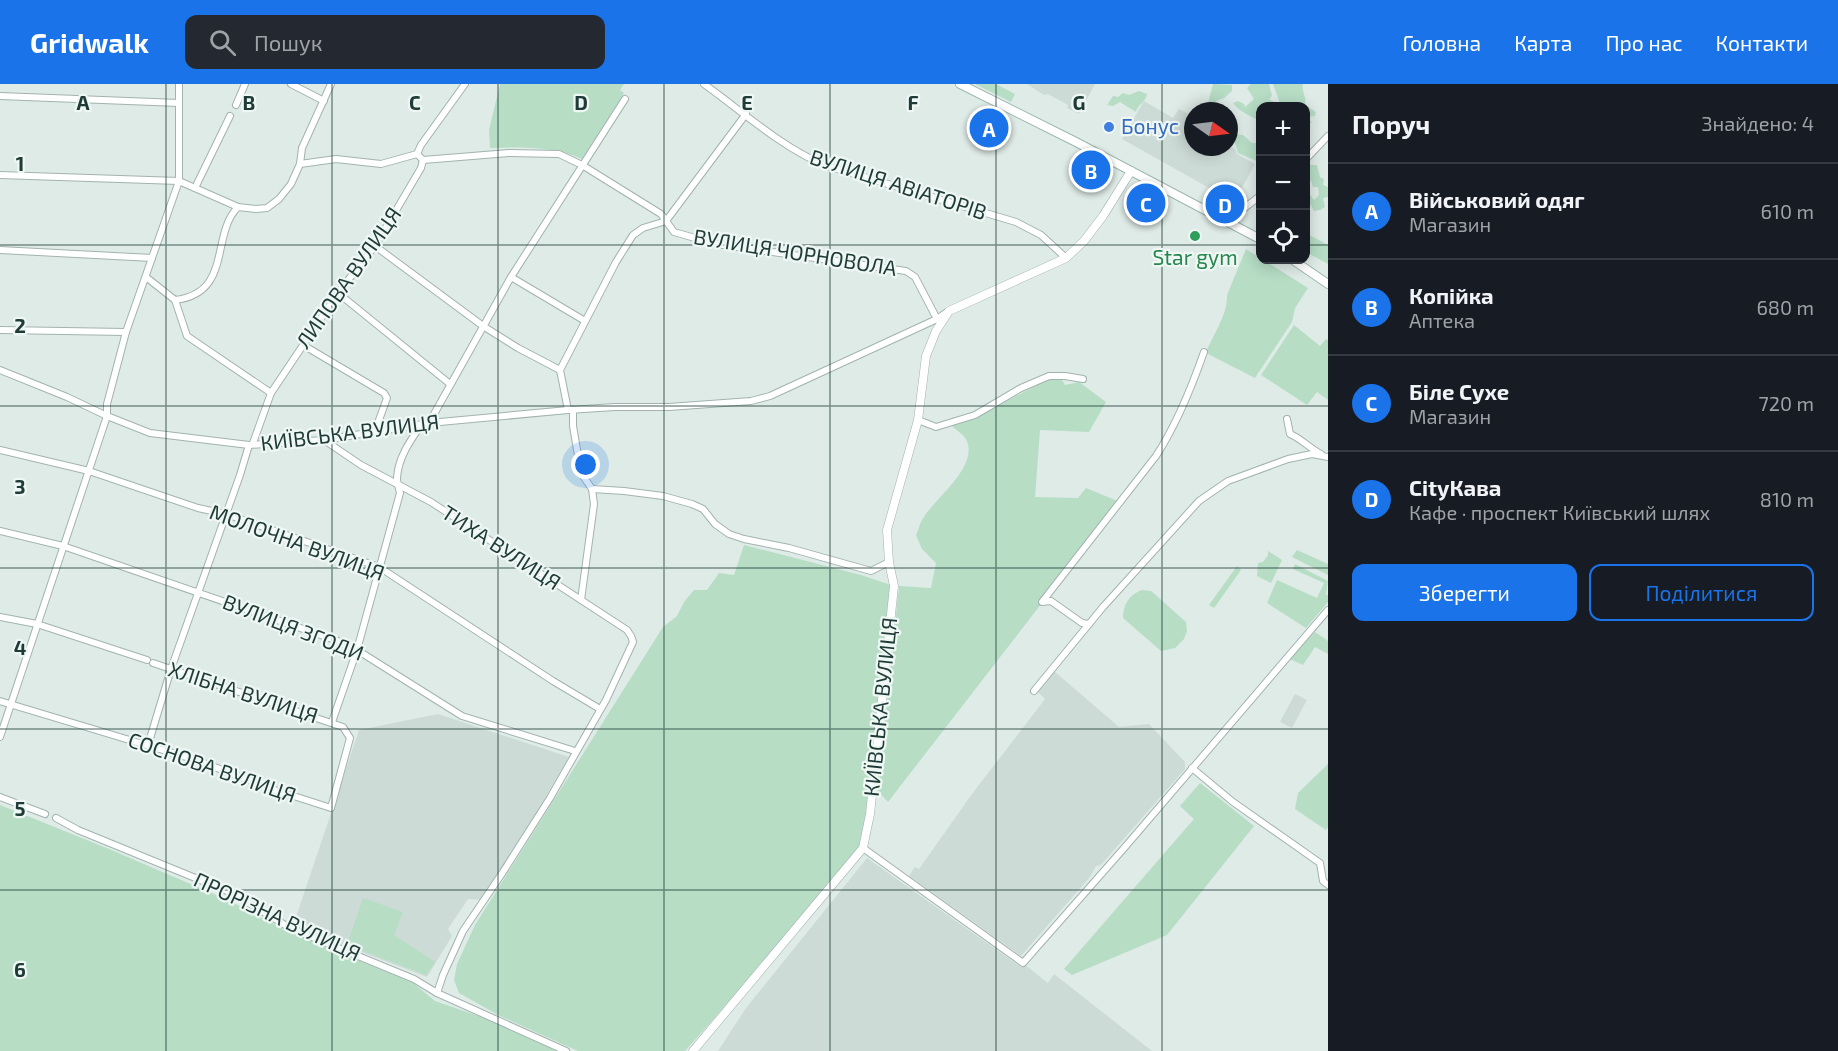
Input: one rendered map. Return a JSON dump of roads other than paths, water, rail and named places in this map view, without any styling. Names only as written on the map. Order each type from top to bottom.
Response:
[{"type":"main road","points":[[960,84],[1256,237]]},
{"type":"main road","points":[[1299,264],[1328,284]]},
{"type":"street","points":[[0,736],[107,416],[107,404],[126,332],[179,181],[179,84]]},
{"type":"street","points":[[236,105],[245,84]]},
{"type":"street","points":[[291,84],[324,101]]},
{"type":"street","points":[[0,175],[179,181],[238,207],[256,210],[267,208],[279,199],[291,184],[300,164],[302,148],[331,84]]},
{"type":"street","name":"ЛИПОВА ВУЛИЦЯ","points":[[148,745],[171,669],[271,393],[338,293],[375,246],[421,168],[421,145],[465,84]]},
{"type":"street","name":"ВУЛИЦЯ АВІАТОРІВ","points":[[704,84],[783,143],[805,156],[824,165],[1016,222],[1041,235],[1066,258]]},
{"type":"street","points":[[0,96],[179,103]]},
{"type":"street","points":[[429,423],[512,277],[625,99]]},
{"type":"street","name":"ВУЛИЦЯ ЧОРНОВОЛА","points":[[585,321],[633,235],[643,228],[666,221],[746,114]]},
{"type":"street","points":[[195,188],[230,116]]},
{"type":"street","points":[[1308,156],[1328,136]]},
{"type":"street","name":"ВУЛИЦЯ ЧОРНОВОЛА","points":[[420,157],[519,153],[559,154],[582,165],[660,214],[675,232],[716,244],[906,270],[915,276],[937,319]]},
{"type":"street","points":[[300,164],[336,159],[381,164],[420,157]]},
{"type":"street","name":"КИЇВСЬКА ВУЛИЦЯ","points":[[0,370],[150,433],[251,444],[324,440],[429,423],[571,410],[751,401],[770,396],[1066,258],[1084,241],[1103,216],[1131,171]]},
{"type":"street","points":[[1227,222],[1256,199]]},
{"type":"street","points":[[175,300],[187,298],[196,293],[212,277],[219,261],[230,218],[238,207]]},
{"type":"street","points":[[375,246],[483,326],[560,370]]},
{"type":"street","points":[[0,249],[152,258]]},
{"type":"street","points":[[146,277],[175,300],[187,336],[271,393]]},
{"type":"street","points":[[512,277],[585,321],[560,370],[571,410]]},
{"type":"street","points":[[338,293],[450,384]]},
{"type":"street","name":"КИЇВСЬКА ВУЛИЦЯ","points":[[693,1051],[862,848],[870,814],[894,586],[889,562],[887,530],[918,420],[926,356],[936,331],[949,311]]},
{"type":"street","points":[[0,330],[126,332]]},
{"type":"street","points":[[303,345],[384,393],[387,398],[386,403],[375,431]]},
{"type":"street","points":[[1089,624],[1082,623],[1051,601],[1042,602],[1168,438],[1170,429],[1177,421],[1192,387],[1204,352]]},
{"type":"street","points":[[918,420],[936,427],[973,416],[1021,388],[1049,376],[1083,379]]},
{"type":"street","name":"ТИХА ВУЛИЦЯ","points":[[324,440],[361,465],[431,502],[581,600],[594,504],[592,489],[581,473],[571,410]]},
{"type":"street","points":[[1287,419],[1290,434],[1302,439],[1309,447],[1326,457]]},
{"type":"street","points":[[332,722],[357,650],[400,493],[399,466],[403,453],[421,425]]},
{"type":"street","name":"МОЛОЧНА ВУЛИЦЯ","points":[[0,450],[89,471],[198,508],[226,514],[379,567],[553,681],[600,709]]},
{"type":"street","points":[[1034,691],[1089,624],[1193,507],[1209,494],[1228,481],[1288,459],[1312,454],[1326,457]]},
{"type":"street","points":[[592,489],[644,494],[692,504],[704,509],[715,524],[736,537],[789,548],[872,571],[889,562]]},
{"type":"street","name":"ВУЛИЦЯ ЗГОДИ","points":[[0,531],[63,546],[338,641],[357,650],[462,716],[575,751]]},
{"type":"street","points":[[437,993],[463,931],[525,837],[606,700],[633,642],[627,630],[581,600]]},
{"type":"street","points":[[862,848],[1023,963],[1328,609]]},
{"type":"street","name":"ХЛІБНА ВУЛИЦЯ","points":[[0,616],[37,624],[332,722]]},
{"type":"street","name":"СОСНОВА ВУЛИЦЯ","points":[[0,701],[148,745],[331,808],[350,738],[344,727],[332,722]]},
{"type":"street","points":[[1192,768],[1233,802],[1320,863],[1323,881],[1328,885]]},
{"type":"street","points":[[0,797],[45,814]]},
{"type":"street","name":"ПРОРІЗНА ВУЛИЦЯ","points":[[56,818],[88,834],[232,893],[290,928],[414,979],[437,993],[566,1051]]},
{"type":"place","name":"Бонус","points":[[1109,127]]},
{"type":"place","name":"Військовий одяг","points":[[989,128]]},
{"type":"place","name":"Копійка","points":[[1091,170]]},
{"type":"place","name":"Біле Сухе","points":[[1146,203]]},
{"type":"place","name":"CityКава","points":[[1225,204]]},
{"type":"place","name":"Star gym","points":[[1195,236]]}]
